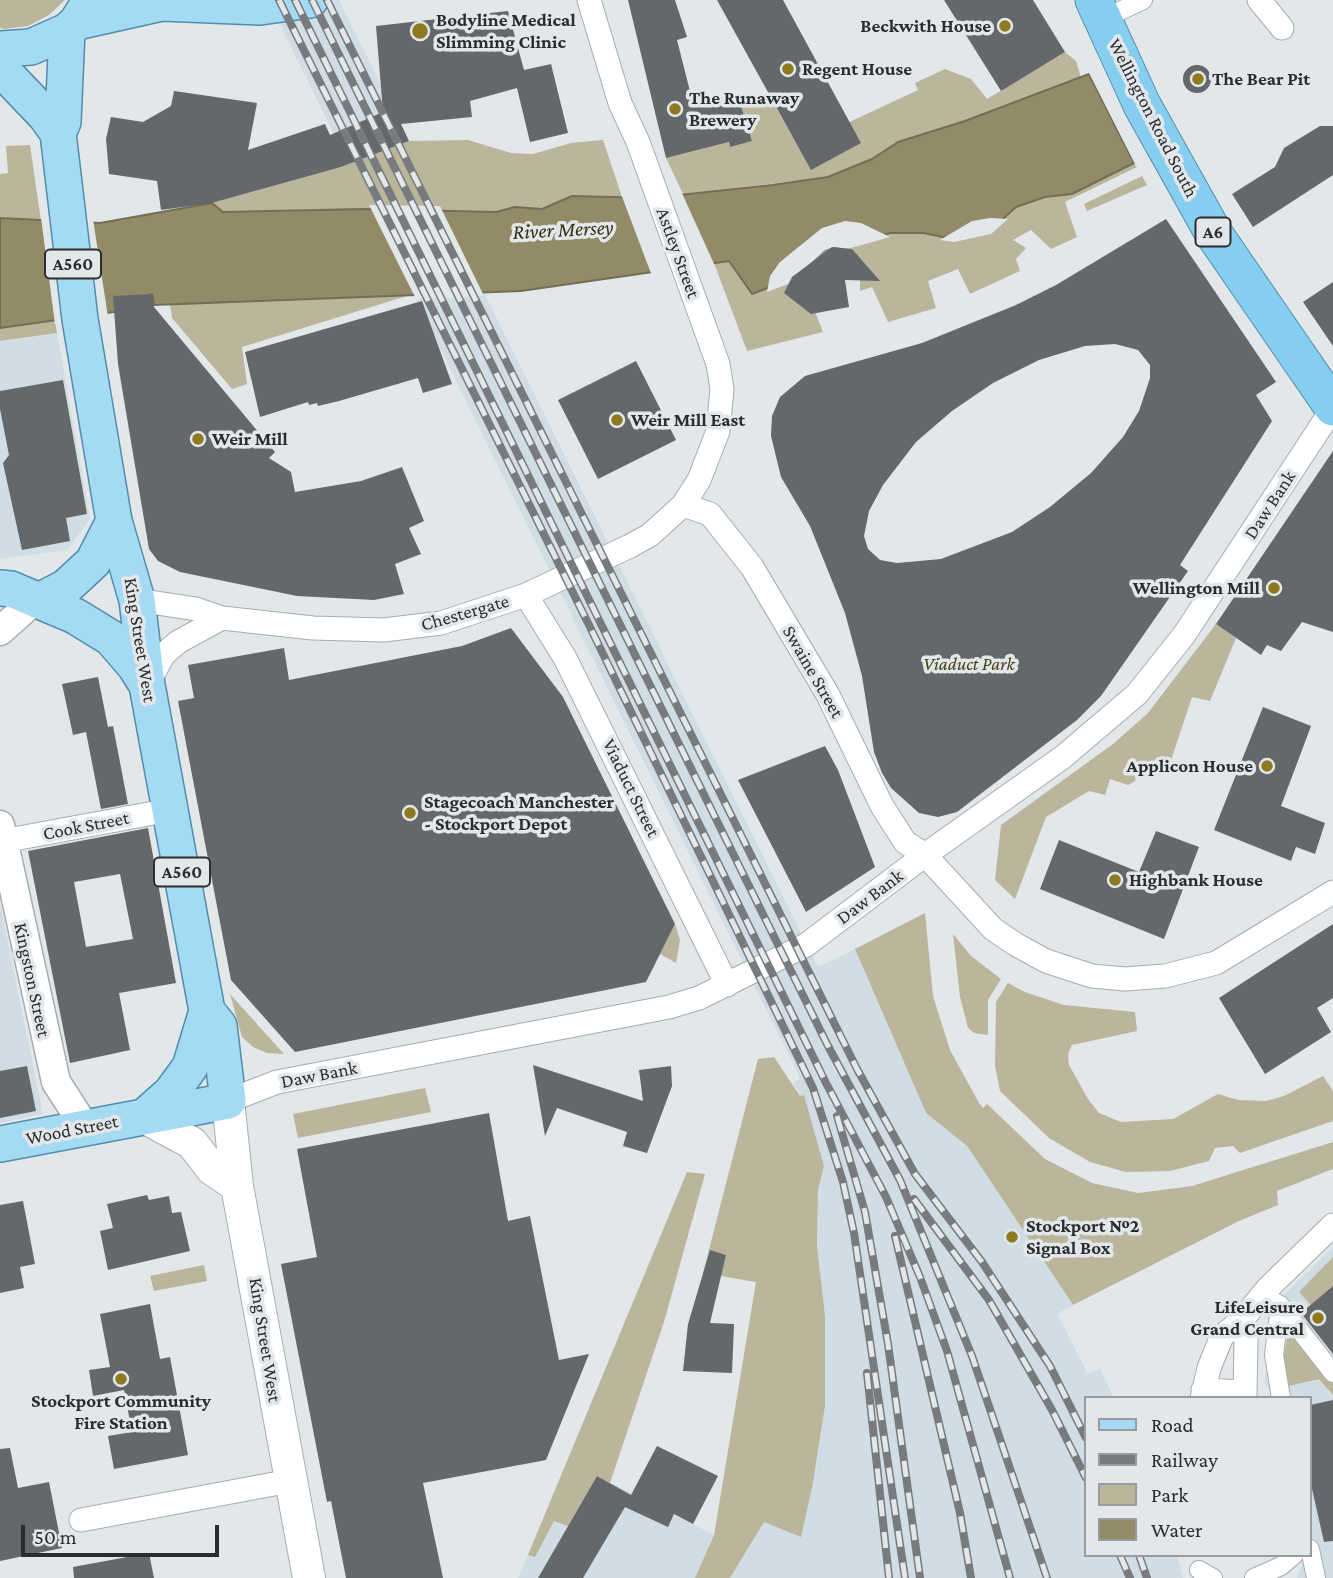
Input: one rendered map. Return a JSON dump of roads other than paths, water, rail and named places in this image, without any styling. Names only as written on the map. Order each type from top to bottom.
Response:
[{"type":"highway","name":"Wellington Road South","points":[[1104,21],[1142,105],[1214,234],[1333,407]]},
{"type":"main road","points":[[0,49],[31,47],[78,18],[160,1],[260,7],[310,0]]},
{"type":"main road","name":"King Street West","points":[[78,18],[62,122],[58,132],[80,319],[114,521],[137,600],[146,685],[207,1011],[219,1027],[237,1186],[309,1578]]},
{"type":"main road","points":[[0,68],[58,132]]},
{"type":"main road","points":[[39,601],[66,587],[93,562],[114,521]]},
{"type":"main road","name":"A560","points":[[0,588],[11,589],[75,616],[111,638],[135,666],[146,685]]},
{"type":"main road","name":"A560","points":[[144,1117],[172,1093],[190,1067],[207,1011]]},
{"type":"main road","points":[[144,1117],[228,1101]]},
{"type":"main road","points":[[144,1117],[192,1143],[212,1169],[237,1186]]},
{"type":"main road","name":"Wood Street","points":[[0,1144],[144,1117]]},
{"type":"street","name":"Astley Street","points":[[589,0],[620,103],[638,142],[718,364],[722,389],[716,439],[699,481],[682,505]]},
{"type":"street","points":[[1104,21],[1143,0]]},
{"type":"street","points":[[1259,0],[1282,28]]},
{"type":"street","name":"Daw Bank","points":[[228,1101],[277,1082],[669,1007],[727,985],[806,945],[925,855],[1063,757],[1137,694],[1184,635],[1333,407]]},
{"type":"street","name":"Chestergate","points":[[137,600],[196,609],[222,618],[313,628],[384,630],[441,623],[526,595],[650,535],[682,505]]},
{"type":"street","name":"Swaine Street","points":[[682,505],[710,514],[739,550],[835,709],[882,806],[905,842],[925,855],[977,913],[1015,944],[1046,961],[1109,979],[1166,976],[1216,963],[1333,892]]},
{"type":"street","name":"Viaduct Street","points":[[526,595],[570,669],[727,985]]},
{"type":"street","points":[[0,631],[15,616],[39,601]]},
{"type":"street","points":[[146,685],[164,654],[178,642],[222,618]]},
{"type":"street","name":"Cook Street","points":[[1,833],[170,810]]},
{"type":"street","name":"Kingston Street","points":[[1,833],[56,1082],[85,1127]]},
{"type":"street","points":[[1241,1321],[1246,1337],[1245,1395],[1203,1394],[1222,1336],[1241,1321],[1271,1300],[1333,1225]]},
{"type":"street","points":[[1271,1300],[1333,1373]]},
{"type":"street","points":[[1271,1300],[1274,1355],[1281,1396]]},
{"type":"street","points":[[81,1520],[290,1481]]},
{"type":"street","points":[[1312,1555],[1319,1575]]},
{"type":"street","points":[[1254,1578],[1281,1566],[1292,1557]]},
{"type":"water","name":"River Mersey","points":[[1089,74],[1134,163],[1072,194],[1045,197],[1016,207],[990,231],[953,239],[923,233],[890,233],[837,248],[798,276],[752,294],[729,261],[521,291],[154,305],[152,294],[114,312],[0,328],[0,218],[100,223],[212,203],[223,212],[365,209],[496,212],[515,207],[542,209],[572,196],[651,198],[772,185],[828,177],[872,159],[898,142],[965,121]]},
{"type":"railway","points":[[279,0],[589,625],[813,1088],[843,1182],[854,1233],[905,1578]]},
{"type":"railway","points":[[295,0],[826,1083],[886,1197],[920,1277],[947,1351],[1010,1578]]},
{"type":"railway","points":[[312,0],[827,1044],[900,1180],[972,1356],[1047,1578]]},
{"type":"railway","points":[[327,0],[857,1069],[915,1174],[982,1262],[1050,1366],[1084,1434]]},
{"type":"railway","points":[[837,1116],[865,1212],[888,1344],[920,1578]]},
{"type":"railway","points":[[914,1199],[989,1300],[1052,1410],[1084,1474]]},
{"type":"railway","points":[[895,1236],[960,1513],[971,1578]]},
{"type":"railway","points":[[867,1373],[889,1578]]},
{"type":"railway","points":[[1121,1557],[1130,1578]]},
{"type":"railway","points":[[1140,1557],[1147,1578]]},
{"type":"place","name":"Beckwith House","points":[[1005,26]]},
{"type":"place","name":"Bodyline Medical Slimming Clinic","points":[[420,31]]},
{"type":"place","name":"Regent House","points":[[788,69]]},
{"type":"place","name":"The Bear Pit","points":[[1198,79]]},
{"type":"place","name":"The Runaway Brewery","points":[[675,109]]},
{"type":"place","name":"Weir Mill East","points":[[617,420]]},
{"type":"place","name":"Weir Mill","points":[[198,439]]},
{"type":"place","name":"Wellington Mill","points":[[1274,588]]},
{"type":"place","name":"Applicon House","points":[[1267,766]]},
{"type":"place","name":"Stagecoach Manchester - Stockport Depot","points":[[410,813]]},
{"type":"place","name":"Highbank House","points":[[1115,880]]},
{"type":"place","name":"Stockport №2 Signal Box","points":[[1012,1237]]},
{"type":"place","name":"LifeLeisure Grand Central","points":[[1318,1318]]},
{"type":"place","name":"Stockport Community Fire Station","points":[[121,1379]]},
{"type":"park label","name":"Viaduct Park","points":[[969,664]]}]
